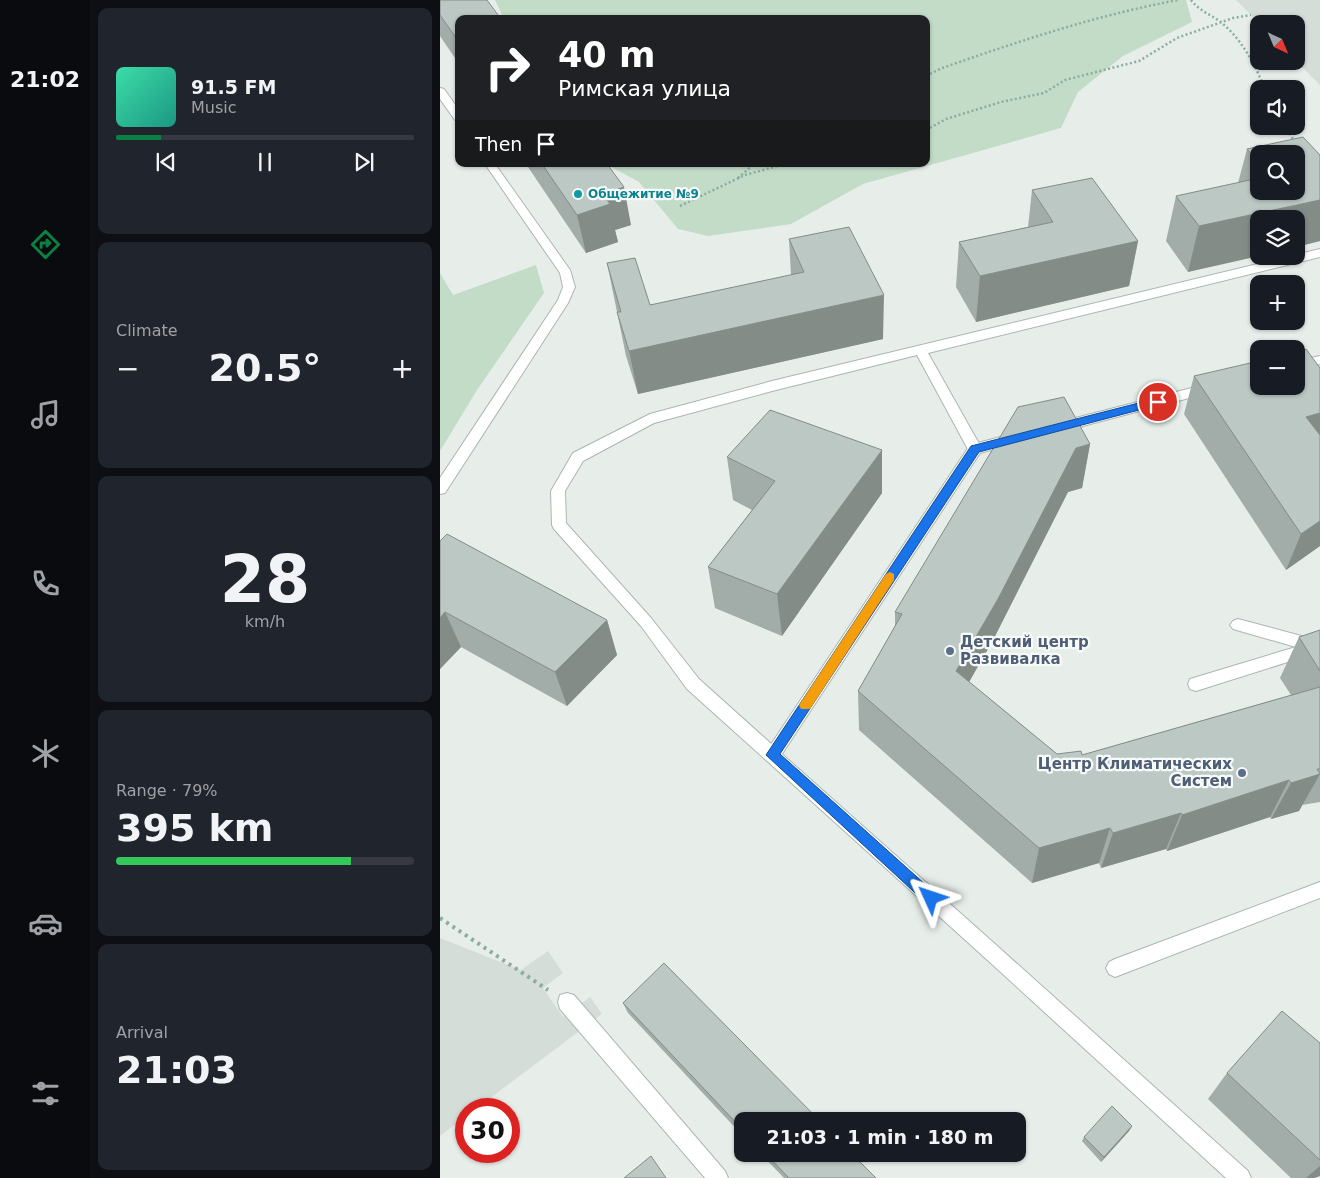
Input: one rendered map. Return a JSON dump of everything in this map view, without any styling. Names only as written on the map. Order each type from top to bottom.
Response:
[{"type":"street","points":[[440,91],[455,112]]},
{"type":"street","points":[[440,489],[564,300],[569,287],[566,273],[492,167]]},
{"type":"street","points":[[1241,1178],[693,684],[646,622],[559,525],[558,491],[578,457],[650,419],[772,386],[1320,253]]},
{"type":"street","points":[[920,350],[975,449]]},
{"type":"street","points":[[1305,364],[1320,360]]},
{"type":"street","points":[[772,755],[975,449],[1222,385]]},
{"type":"street","points":[[1238,625],[1320,648]]},
{"type":"street","points":[[1196,684],[1320,648]]},
{"type":"street","points":[[1115,968],[1320,890]]},
{"type":"street","points":[[567,1002],[718,1178]]},
{"type":"path","points":[[930,74],[942,68],[1074,22],[1141,6],[1178,0]]},
{"type":"path","points":[[1191,0],[1196,8],[1221,22],[1246,48],[1261,80]]},
{"type":"path","points":[[930,128],[946,119],[1001,102],[1044,93],[1065,80],[1139,61],[1177,38],[1221,22],[1250,15]]},
{"type":"path","points":[[736,180],[751,167]]},
{"type":"path","points":[[680,206],[769,167]]},
{"type":"path","points":[[440,918],[567,1002]]},
{"type":"shaded area","points":[[1236,0],[1320,0],[1320,85],[1305,70],[1305,15],[1251,15]]},
{"type":"shaded area","points":[[440,938],[521,970],[548,951],[563,973],[543,988],[563,1017],[590,997],[602,1014],[491,1098],[455,1098],[455,1124],[440,1136]]},
{"type":"green space","points":[[495,0],[1186,0],[1192,22],[1123,56],[1078,92],[1061,128],[930,165],[930,15],[502,15]]},
{"type":"green space","points":[[612,167],[923,167],[863,184],[791,224],[708,236],[678,229],[639,182]]},
{"type":"green space","points":[[536,265],[544,293],[477,390],[440,451],[440,273],[453,295]]},
{"type":"building","points":[[440,0],[487,0],[498,15],[455,15],[455,36],[440,15]]},
{"type":"building","points":[[1303,137],[1320,155],[1320,200],[1273,210],[1250,210],[1250,215],[1199,226],[1176,196],[1250,180],[1250,200],[1305,200],[1305,145],[1266,145]]},
{"type":"building","points":[[544,167],[609,167],[624,187],[603,194],[610,204],[577,215]]},
{"type":"building","points":[[1092,178],[1138,241],[980,276],[959,242],[1053,222],[1032,190]]},
{"type":"building","points":[[849,227],[884,295],[629,351],[617,312],[621,312],[607,263],[635,258],[650,305],[804,272],[789,239]]},
{"type":"building","points":[[1305,349],[1320,368],[1320,413],[1306,417],[1320,435],[1320,521],[1301,534],[1194,376],[1250,363],[1250,395],[1305,395]]},
{"type":"building","points":[[1064,397],[1090,444],[1076,448],[998,599],[956,671],[1057,754],[1081,751],[1082,755],[1320,687],[1320,769],[1317,769],[1320,774],[1291,783],[1289,780],[1182,815],[1181,813],[1113,833],[1110,828],[1039,848],[858,691],[902,614],[895,612],[1018,407]]},
{"type":"building","points":[[770,410],[882,450],[777,594],[708,567],[775,481],[727,457]]},
{"type":"building","points":[[447,534],[607,620],[555,672],[445,612],[440,618],[440,541]]},
{"type":"building","points":[[1320,630],[1320,671],[1299,637]]},
{"type":"building","points":[[664,963],[811,1112],[734,1112],[734,1121],[623,1003]]},
{"type":"building","points":[[1282,1011],[1320,1043],[1320,1160],[1227,1073]]},
{"type":"building","points":[[1112,1106],[1132,1126],[1104,1157],[1084,1137]]},
{"type":"building","points":[[651,1156],[666,1178],[624,1178]]},
{"type":"building","points":[[774,1162],[860,1162],[876,1178],[789,1178]]},
{"type":"slow traffic","points":[[806,705],[890,577]]},
{"type":"place","name":"Общежитие №9","points":[[578,194]]},
{"type":"place","name":"Детский центр Развивалка","points":[[950,651]]},
{"type":"place","name":"Центр Климатических Систем","points":[[1242,773]]},
{"type":"route","points":[[931,898],[772,755],[975,449],[1158,402]]}]
